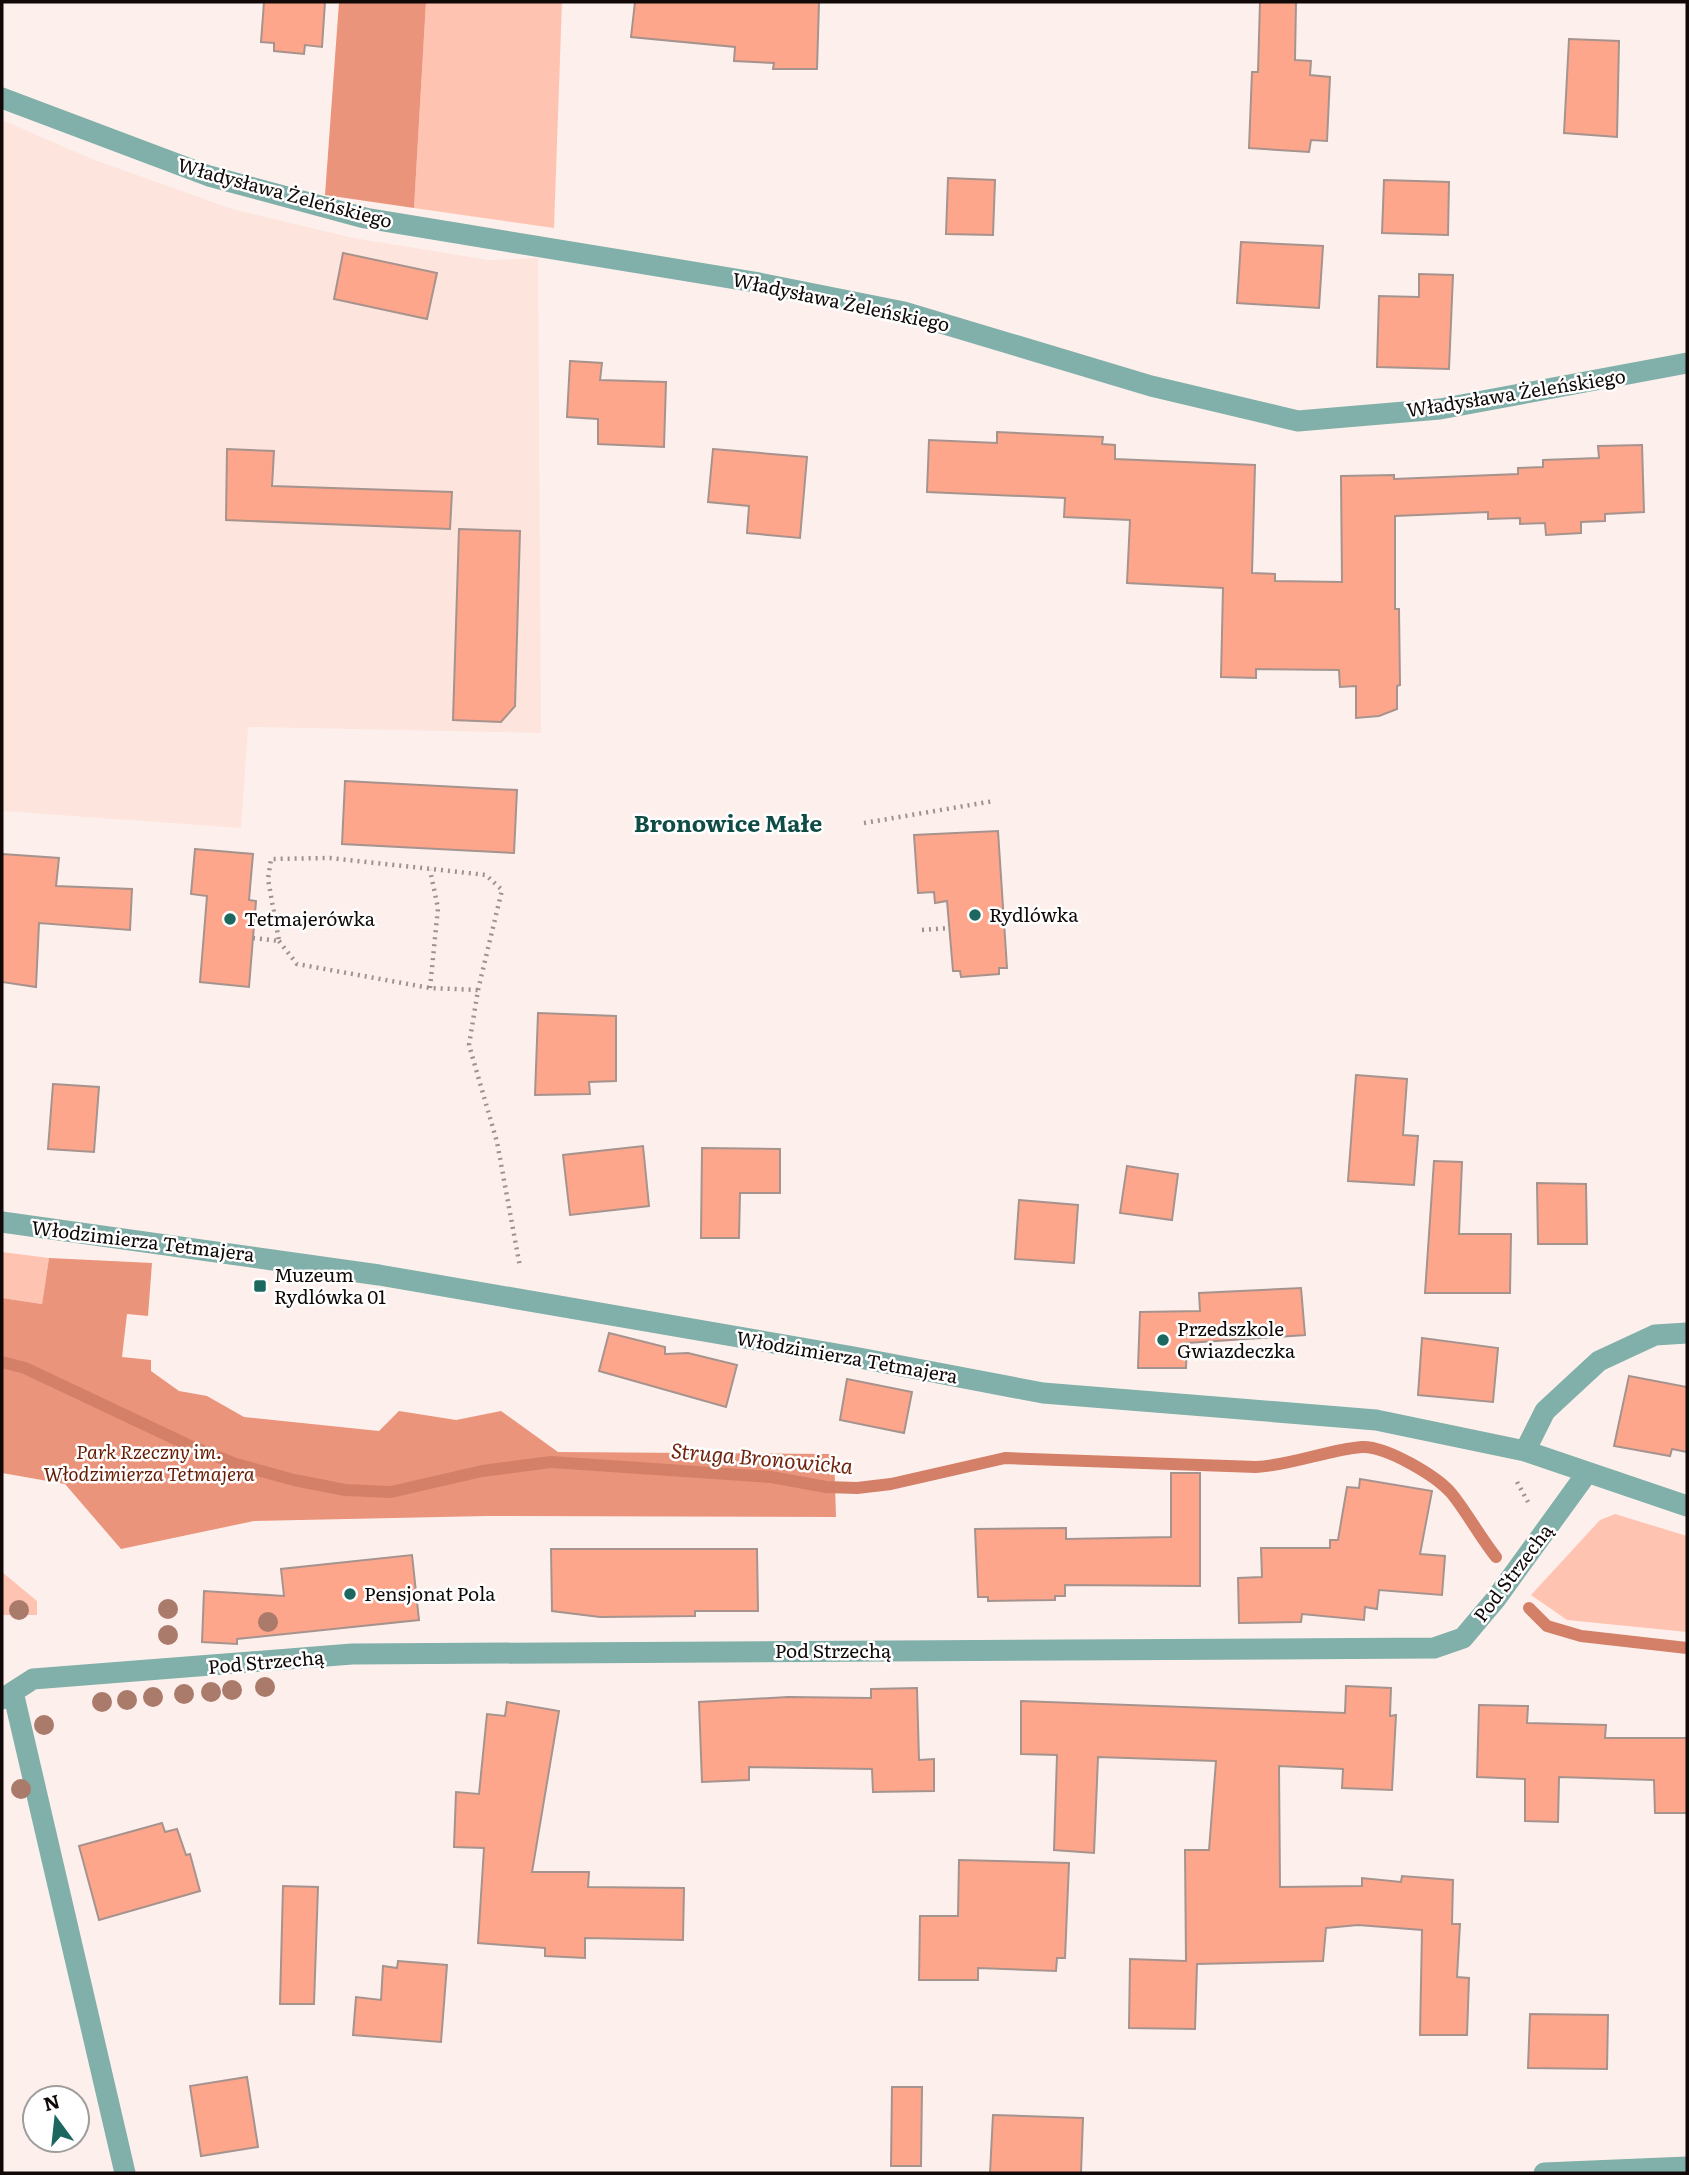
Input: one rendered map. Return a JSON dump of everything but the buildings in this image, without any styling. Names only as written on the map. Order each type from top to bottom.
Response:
[{"type":"street","name":"Władysława Żeleńskiego","points":[[2,98],[209,176],[365,218],[754,282],[904,312],[1150,387],[1298,421],[1440,409],[1687,363]]},
{"type":"street","name":"Włodzimierza Tetmajera","points":[[2,1222],[379,1275],[854,1357],[1043,1393],[1376,1420],[1525,1451],[1687,1506]]},
{"type":"street","points":[[1525,1451],[1545,1411],[1599,1361],[1655,1335],[1687,1333]]},
{"type":"street","name":"Pod Strzechą","points":[[7,1695],[33,1679],[352,1654],[1434,1648],[1463,1638],[1495,1600],[1587,1474]]},
{"type":"street","points":[[7,1695],[125,2173]]},
{"type":"street","points":[[1544,2173],[1687,2167]]},
{"type":"path","points":[[863,823],[995,802]]},
{"type":"path","points":[[478,990],[430,988],[297,964],[279,941],[268,879],[271,859],[330,858],[486,875],[502,890],[478,990],[469,1045],[497,1142],[522,1281]]},
{"type":"path","points":[[430,870],[438,908],[430,988]]},
{"type":"path","points":[[922,930],[949,928]]},
{"type":"path","points":[[253,937],[279,941]]},
{"type":"shaded area","points":[[426,2],[562,2],[554,228],[414,208]]},
{"type":"shaded area","points":[[2,120],[92,159],[232,209],[353,238],[489,260],[538,258],[541,733],[248,727],[241,828],[2,811]]},
{"type":"shaded area","points":[[2,1252],[49,1258],[42,1304],[2,1298]]},
{"type":"shaded area","points":[[1615,1514],[1687,1536],[1687,1632],[1567,1620],[1531,1595],[1600,1520]]},
{"type":"shaded area","points":[[2,1572],[37,1601],[37,1615],[2,1615]]},
{"type":"green space","points":[[339,2],[426,2],[414,208],[325,195]]},
{"type":"green space","name":"Park Rzeczny im. Włodzimierza Tetmajera","points":[[49,1258],[152,1263],[148,1316],[127,1314],[122,1357],[151,1360],[151,1371],[179,1391],[207,1396],[244,1417],[379,1431],[399,1411],[456,1420],[501,1411],[558,1452],[834,1454],[836,1517],[487,1516],[254,1521],[121,1549],[65,1484],[2,1473],[2,1298],[42,1304]]},
{"type":"waterway","name":"Struga Bronowicka","points":[[2,1362],[25,1368],[186,1444],[236,1464],[294,1480],[345,1490],[391,1492],[482,1471],[551,1462],[771,1477],[826,1487],[857,1488],[891,1484],[1005,1458],[1256,1467],[1349,1449],[1372,1448],[1410,1463],[1445,1487],[1496,1557]]},
{"type":"waterway","name":"Struga Bronowicka","points":[[1529,1608],[1547,1626],[1581,1636],[1687,1648]]},
{"type":"place","name":"Rydlówka","points":[[975,915]]},
{"type":"place","name":"Tetmajerówka","points":[[230,919]]},
{"type":"place","name":"Muzeum Rydlówka 01","points":[[260,1286]]},
{"type":"place","name":"Przedszkole Gwiazdeczka","points":[[1163,1340]]},
{"type":"place","name":"Pensjonat Pola","points":[[350,1594]]},
{"type":"district","name":"Bronowice Małe","points":[[728,824]]}]
